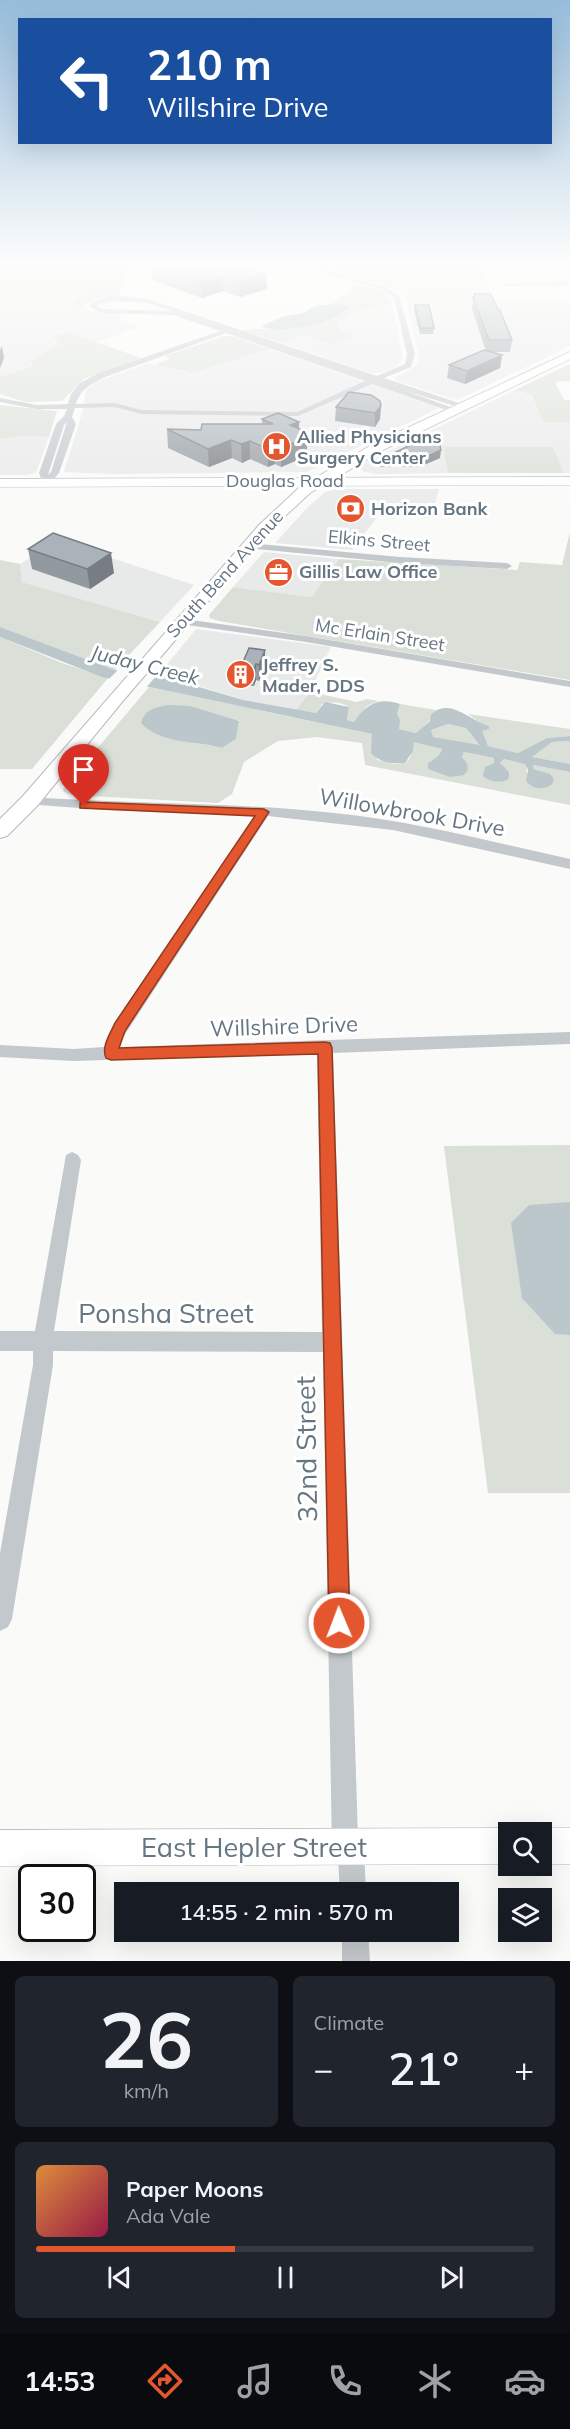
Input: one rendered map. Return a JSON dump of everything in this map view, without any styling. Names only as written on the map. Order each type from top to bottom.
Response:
[{"type":"main road","name":"South Bend Avenue","points":[[0,831],[30,801],[116,698],[276,515],[319,481],[380,446],[567,357]]},
{"type":"street","points":[[68,417],[72,424],[55,473],[46,482],[43,473],[60,424],[68,417],[75,394],[91,380],[155,357]]},
{"type":"street","points":[[307,357],[459,408]]},
{"type":"street","points":[[0,400],[26,406],[114,405],[142,412],[298,414],[404,368],[411,357]]},
{"type":"street","points":[[51,450],[62,450]]},
{"type":"street","name":"Douglas Road","points":[[0,483],[570,481]]},
{"type":"street","name":"Elkins Street","points":[[249,546],[400,560],[507,566]]},
{"type":"street","name":"Mc Erlain Street","points":[[184,621],[306,639],[570,684]]},
{"type":"street","name":"Willowbrook Drive","points":[[30,801],[103,807],[264,812],[360,820],[570,864]]},
{"type":"street","points":[[111,1054],[114,1039],[120,1027],[264,812]]},
{"type":"street","name":"Willshire Drive","points":[[0,1051],[74,1055],[570,1038]]},
{"type":"street","name":"32nd Street","points":[[325,1048],[348,1848],[352,1882]]},
{"type":"street","points":[[0,1619],[43,1365],[43,1341],[72,1160]]},
{"type":"street","name":"Ponsha Street","points":[[0,1341],[333,1342]]},
{"type":"street","name":"East Hepler Street","points":[[0,1848],[498,1846]]},
{"type":"street","points":[[552,1846],[570,1846]]},
{"type":"street","points":[[355,1942],[356,1961]]},
{"type":"shaded area","points":[[0,357],[41,357],[35,364],[0,377]]},
{"type":"shaded area","points":[[39,357],[141,358],[84,379],[62,401],[25,402],[0,394],[0,377],[34,365],[31,362]]},
{"type":"shaded area","points":[[166,357],[246,357],[192,373],[156,364],[170,359]]},
{"type":"shaded area","points":[[246,357],[292,357],[439,408],[307,472],[112,474],[64,472],[83,410],[86,390],[96,382],[149,363],[192,373]]},
{"type":"shaded area","points":[[323,357],[403,357],[397,366],[381,373],[371,373]]},
{"type":"shaded area","points":[[419,357],[548,357],[457,400],[397,381],[394,378],[416,366]]},
{"type":"shaded area","points":[[570,364],[570,381],[555,382],[564,400],[570,400],[570,422],[543,422],[532,395],[515,390]]},
{"type":"shaded area","points":[[515,390],[532,395],[543,422],[570,422],[570,473],[564,473],[553,447],[443,447],[448,473],[378,474],[364,472],[360,469],[360,466],[370,460]]},
{"type":"shaded area","points":[[0,405],[57,411],[49,437],[25,436],[0,439]]},
{"type":"shaded area","points":[[25,436],[49,437],[36,473],[0,475],[0,439]]},
{"type":"shaded area","points":[[443,447],[553,447],[564,473],[448,473]]},
{"type":"shaded area","points":[[335,489],[439,489],[431,518],[378,516],[352,550],[275,543],[308,507],[325,492]]},
{"type":"shaded area","points":[[570,532],[570,680],[219,621],[210,618],[209,615],[233,587],[312,597],[339,559],[517,570],[520,562],[562,565]]},
{"type":"shaded area","points":[[49,546],[81,548],[194,585],[160,622],[22,582],[20,564]]},
{"type":"shaded area","points":[[264,552],[339,559],[312,597],[233,587]]},
{"type":"shaded area","points":[[0,560],[20,564],[22,582],[160,622],[115,670],[0,627]]},
{"type":"shaded area","points":[[0,627],[115,670],[182,682],[243,700],[316,713],[325,702],[349,707],[347,720],[354,722],[368,707],[379,702],[392,702],[400,704],[397,714],[400,720],[399,729],[416,733],[430,721],[431,715],[438,710],[452,709],[489,726],[489,729],[482,731],[488,746],[518,753],[547,738],[570,736],[570,741],[552,742],[532,757],[570,764],[570,772],[533,765],[534,769],[550,774],[554,779],[549,786],[538,788],[526,781],[528,770],[525,764],[504,759],[500,763],[509,772],[509,778],[500,782],[492,781],[483,776],[485,767],[494,763],[494,758],[464,752],[462,757],[467,763],[468,770],[464,775],[450,777],[428,769],[428,763],[443,749],[414,742],[413,751],[405,763],[386,762],[371,753],[372,734],[102,677],[0,637]],"holes":[[[448,724],[466,728],[479,745],[433,737],[431,730]]]},
{"type":"shaded area","points":[[196,629],[331,647],[310,692],[296,710],[243,700],[193,684],[156,678]]},
{"type":"shaded area","points":[[0,637],[62,663],[108,678],[32,769],[0,769]]},
{"type":"shaded area","points":[[149,687],[372,734],[377,760],[394,764],[405,763],[410,758],[414,741],[444,749],[428,763],[467,763],[462,757],[464,752],[494,758],[494,763],[490,765],[505,769],[500,763],[504,759],[526,764],[527,775],[542,771],[534,769],[533,765],[570,772],[570,805],[365,765],[362,743],[317,737],[278,741],[244,762],[232,794],[218,803],[72,795],[64,792],[63,789]],"holes":[[[239,720],[236,739],[222,748],[165,738]]]},
{"type":"shaded area","points":[[310,692],[357,702],[367,699],[378,701],[367,706],[354,722],[347,720],[349,707],[339,703],[322,704],[316,713],[296,710]]},
{"type":"shaded area","points":[[400,704],[436,710],[417,733],[399,729],[397,714]]},
{"type":"shaded area","points":[[168,705],[190,706],[239,721],[236,739],[222,748],[179,741],[159,735],[141,723],[148,712],[154,708]]},
{"type":"shaded area","points":[[468,714],[570,729],[570,736],[547,738],[518,753],[488,746],[482,735],[482,724]]},
{"type":"shaded area","points":[[448,724],[466,728],[479,746],[432,737],[431,730]]},
{"type":"shaded area","points":[[570,741],[570,764],[531,757],[552,742]]},
{"type":"shaded area","points":[[570,1145],[570,1493],[488,1493],[444,1146]]},
{"type":"shaded area","points":[[570,1202],[570,1335],[555,1334],[522,1298],[511,1223],[529,1205]]},
{"type":"pier","points":[[120,668],[157,675],[145,689],[107,681]]},
{"type":"building","points":[[469,357],[499,357],[467,371],[449,365]]},
{"type":"building","points":[[349,392],[371,395],[380,401],[381,406],[375,413],[336,407]]},
{"type":"building","points":[[278,413],[299,422],[290,425],[307,432],[301,435],[307,437],[281,448],[275,446],[268,449],[250,441],[241,444],[231,440],[208,449],[167,429],[201,430],[202,424],[273,424],[262,419]]},
{"type":"building","points":[[401,437],[438,437],[441,450],[420,460],[379,460],[415,443]]},
{"type":"building","points":[[53,533],[111,553],[87,569],[28,549]]},
{"type":"building","points":[[249,648],[265,650],[259,665],[256,664],[253,670],[240,669]]},
{"type":"place","name":"Allied Physicians Surgery Center","points":[[276,447]]},
{"type":"place","name":"Horizon Bank","points":[[350,509]]},
{"type":"place","name":"Gillis Law Office","points":[[278,572]]},
{"type":"place","name":"Jeffrey S. Mader, DDS","points":[[241,675]]},
{"type":"route","points":[[84,806],[264,812],[120,1027],[114,1039],[111,1054],[325,1048],[339,1623]]},
{"type":"water label","name":"Juday Creek","points":[[145,665]]}]
